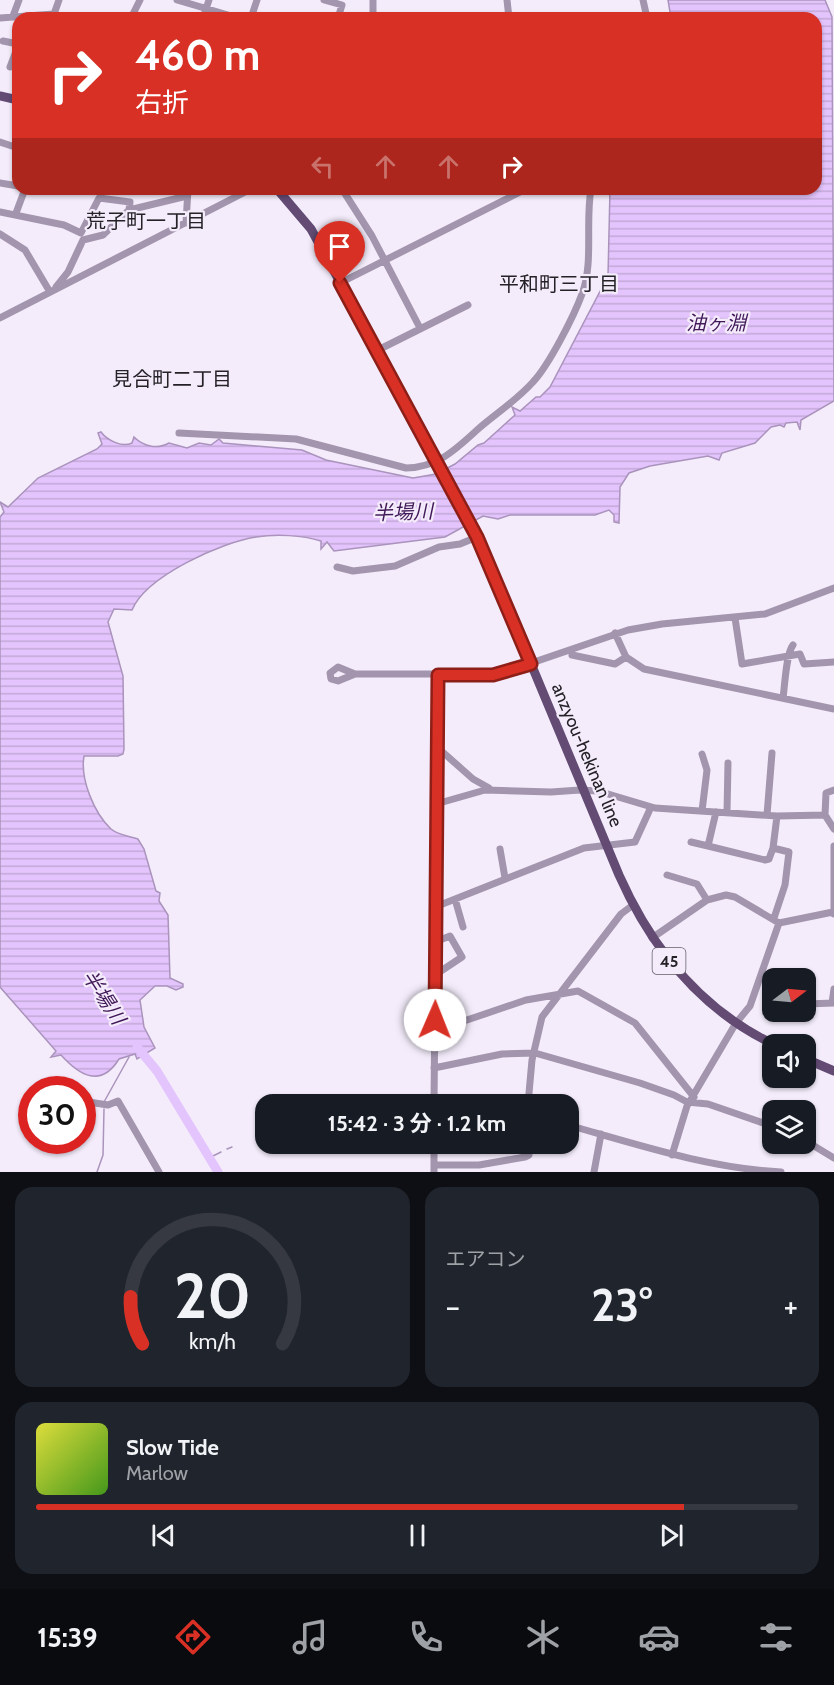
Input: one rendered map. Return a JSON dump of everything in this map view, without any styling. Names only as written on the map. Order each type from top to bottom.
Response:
[{"type":"main road","name":"anzyou-hekinan line","points":[[282,195],[311,229],[477,537],[606,844],[633,904],[652,938],[685,980],[736,1023],[762,1038]]},
{"type":"main road","points":[[816,1063],[834,1071]]},
{"type":"street","points":[[177,0],[219,12]]},
{"type":"street","points":[[205,12],[209,0]]},
{"type":"street","points":[[324,0],[342,5],[340,12]]},
{"type":"street","points":[[3,40],[12,43]]},
{"type":"street","points":[[10,68],[12,62]]},
{"type":"street","points":[[16,213],[23,195]]},
{"type":"street","points":[[53,290],[68,272],[83,240],[95,239],[103,235],[129,210],[180,195]]},
{"type":"street","points":[[186,223],[187,195]]},
{"type":"street","points":[[0,318],[240,195]]},
{"type":"street","points":[[346,195],[372,236],[420,328]]},
{"type":"street","points":[[340,283],[514,195]]},
{"type":"street","points":[[179,433],[296,439],[406,468],[420,468],[439,463],[507,407],[535,380],[546,364],[583,293],[588,269],[587,222],[590,195]]},
{"type":"street","points":[[0,212],[16,213],[64,225],[81,233],[99,198],[130,202],[129,210]]},
{"type":"street","points":[[0,234],[25,250],[53,290]]},
{"type":"street","points":[[376,351],[468,304]]},
{"type":"street","points":[[337,567],[353,570],[396,566],[439,548],[460,544],[477,537]]},
{"type":"street","points":[[356,674],[493,675],[531,664],[615,633],[650,625],[765,614],[834,588]]},
{"type":"street","points":[[735,618],[742,663],[800,654],[804,664],[834,662]]},
{"type":"street","points":[[615,633],[626,657],[644,669],[834,709]]},
{"type":"street","points":[[783,698],[788,677],[788,656],[793,645]]},
{"type":"street","points":[[572,655],[617,664],[626,657]]},
{"type":"street","points":[[434,1094],[438,675]]},
{"type":"street","points":[[437,747],[473,779],[492,790]]},
{"type":"street","points":[[767,815],[772,753]]},
{"type":"street","points":[[702,754],[707,770],[702,811]]},
{"type":"street","points":[[728,763],[728,812]]},
{"type":"street","points":[[436,804],[472,792],[492,790],[551,792],[584,790],[603,792],[651,807],[777,816],[825,815]]},
{"type":"street","points":[[834,790],[826,793],[825,815],[834,827]]},
{"type":"street","points":[[435,907],[584,848],[635,842],[651,807]]},
{"type":"street","points":[[708,846],[716,812]]},
{"type":"street","points":[[691,842],[765,860],[769,859],[773,848],[777,816]]},
{"type":"street","points":[[652,938],[707,900],[732,896],[776,921],[834,913],[834,846]]},
{"type":"street","points":[[672,1155],[692,1100],[736,1023],[750,1006],[785,885],[789,852],[773,848]]},
{"type":"street","points":[[500,849],[505,878]]},
{"type":"street","points":[[667,875],[697,884],[707,900]]},
{"type":"street","points":[[455,899],[463,927]]},
{"type":"street","points":[[529,1094],[540,1022],[621,914],[633,904]]},
{"type":"street","points":[[435,942],[450,936],[462,957],[441,971],[435,972]]},
{"type":"street","points":[[816,1004],[833,1003],[834,989]]},
{"type":"street","points":[[435,1020],[467,1020],[526,1000],[575,990],[635,1023],[692,1100]]},
{"type":"street","points":[[434,1068],[502,1054],[534,1053],[640,1083],[762,1123]]},
{"type":"street","points":[[96,1103],[108,1105],[118,1101],[159,1172]]},
{"type":"street","points":[[579,1128],[672,1155],[745,1171],[781,1172]]},
{"type":"street","points":[[594,1172],[601,1134]]},
{"type":"street","points":[[816,1147],[834,1158]]},
{"type":"street","points":[[434,1168],[479,1166],[525,1157],[529,1154]]},
{"type":"water","name":"油ヶ淵","points":[[668,0],[825,0],[832,17],[834,401],[801,420],[800,430],[797,422],[786,423],[784,427],[780,425],[771,427],[755,443],[722,453],[719,460],[708,456],[650,466],[629,473],[620,487],[619,523],[614,522],[614,515],[609,510],[595,515],[510,515],[498,519],[483,516],[445,537],[334,551],[327,542],[321,549],[321,541],[306,537],[280,535],[256,537],[206,553],[168,573],[140,597],[132,610],[114,609],[108,622],[123,676],[124,749],[123,754],[118,756],[84,756],[84,775],[94,805],[105,822],[117,833],[138,839],[144,849],[156,891],[160,893],[159,901],[168,915],[170,978],[183,984],[183,987],[176,990],[167,986],[155,986],[140,1000],[144,1027],[155,1048],[137,1059],[135,1054],[119,1059],[105,1074],[90,1076],[76,1069],[61,1055],[51,1057],[56,1051],[0,987],[0,517],[4,512],[0,502],[8,507],[38,478],[97,449],[102,444],[98,433],[101,432],[107,438],[124,445],[132,443],[134,437],[150,446],[169,443],[187,448],[199,443],[211,445],[219,439],[223,443],[302,450],[326,460],[413,478],[436,474],[455,464],[478,445],[484,443],[515,415],[512,407],[520,411],[550,387],[608,276],[610,195],[822,195],[822,12],[670,12]]},
{"type":"waterway","name":"半場川","points":[[137,1047],[157,1071],[218,1172]]},
{"type":"waterway","points":[[104,1102],[129,1057]]},
{"type":"waterway","points":[[97,1172],[103,1155],[104,1109]]},
{"type":"waterway","points":[[227,1149],[232,1147]]},
{"type":"waterway","points":[[209,1158],[221,1152]]},
{"type":"district","name":"荒子町一丁目","points":[[146,221]]},
{"type":"district","name":"平和町三丁目","points":[[559,284]]},
{"type":"district","name":"見合町二丁目","points":[[172,379]]},
{"type":"route","points":[[340,283],[477,537],[531,664],[493,675],[438,675],[435,1020]]}]
